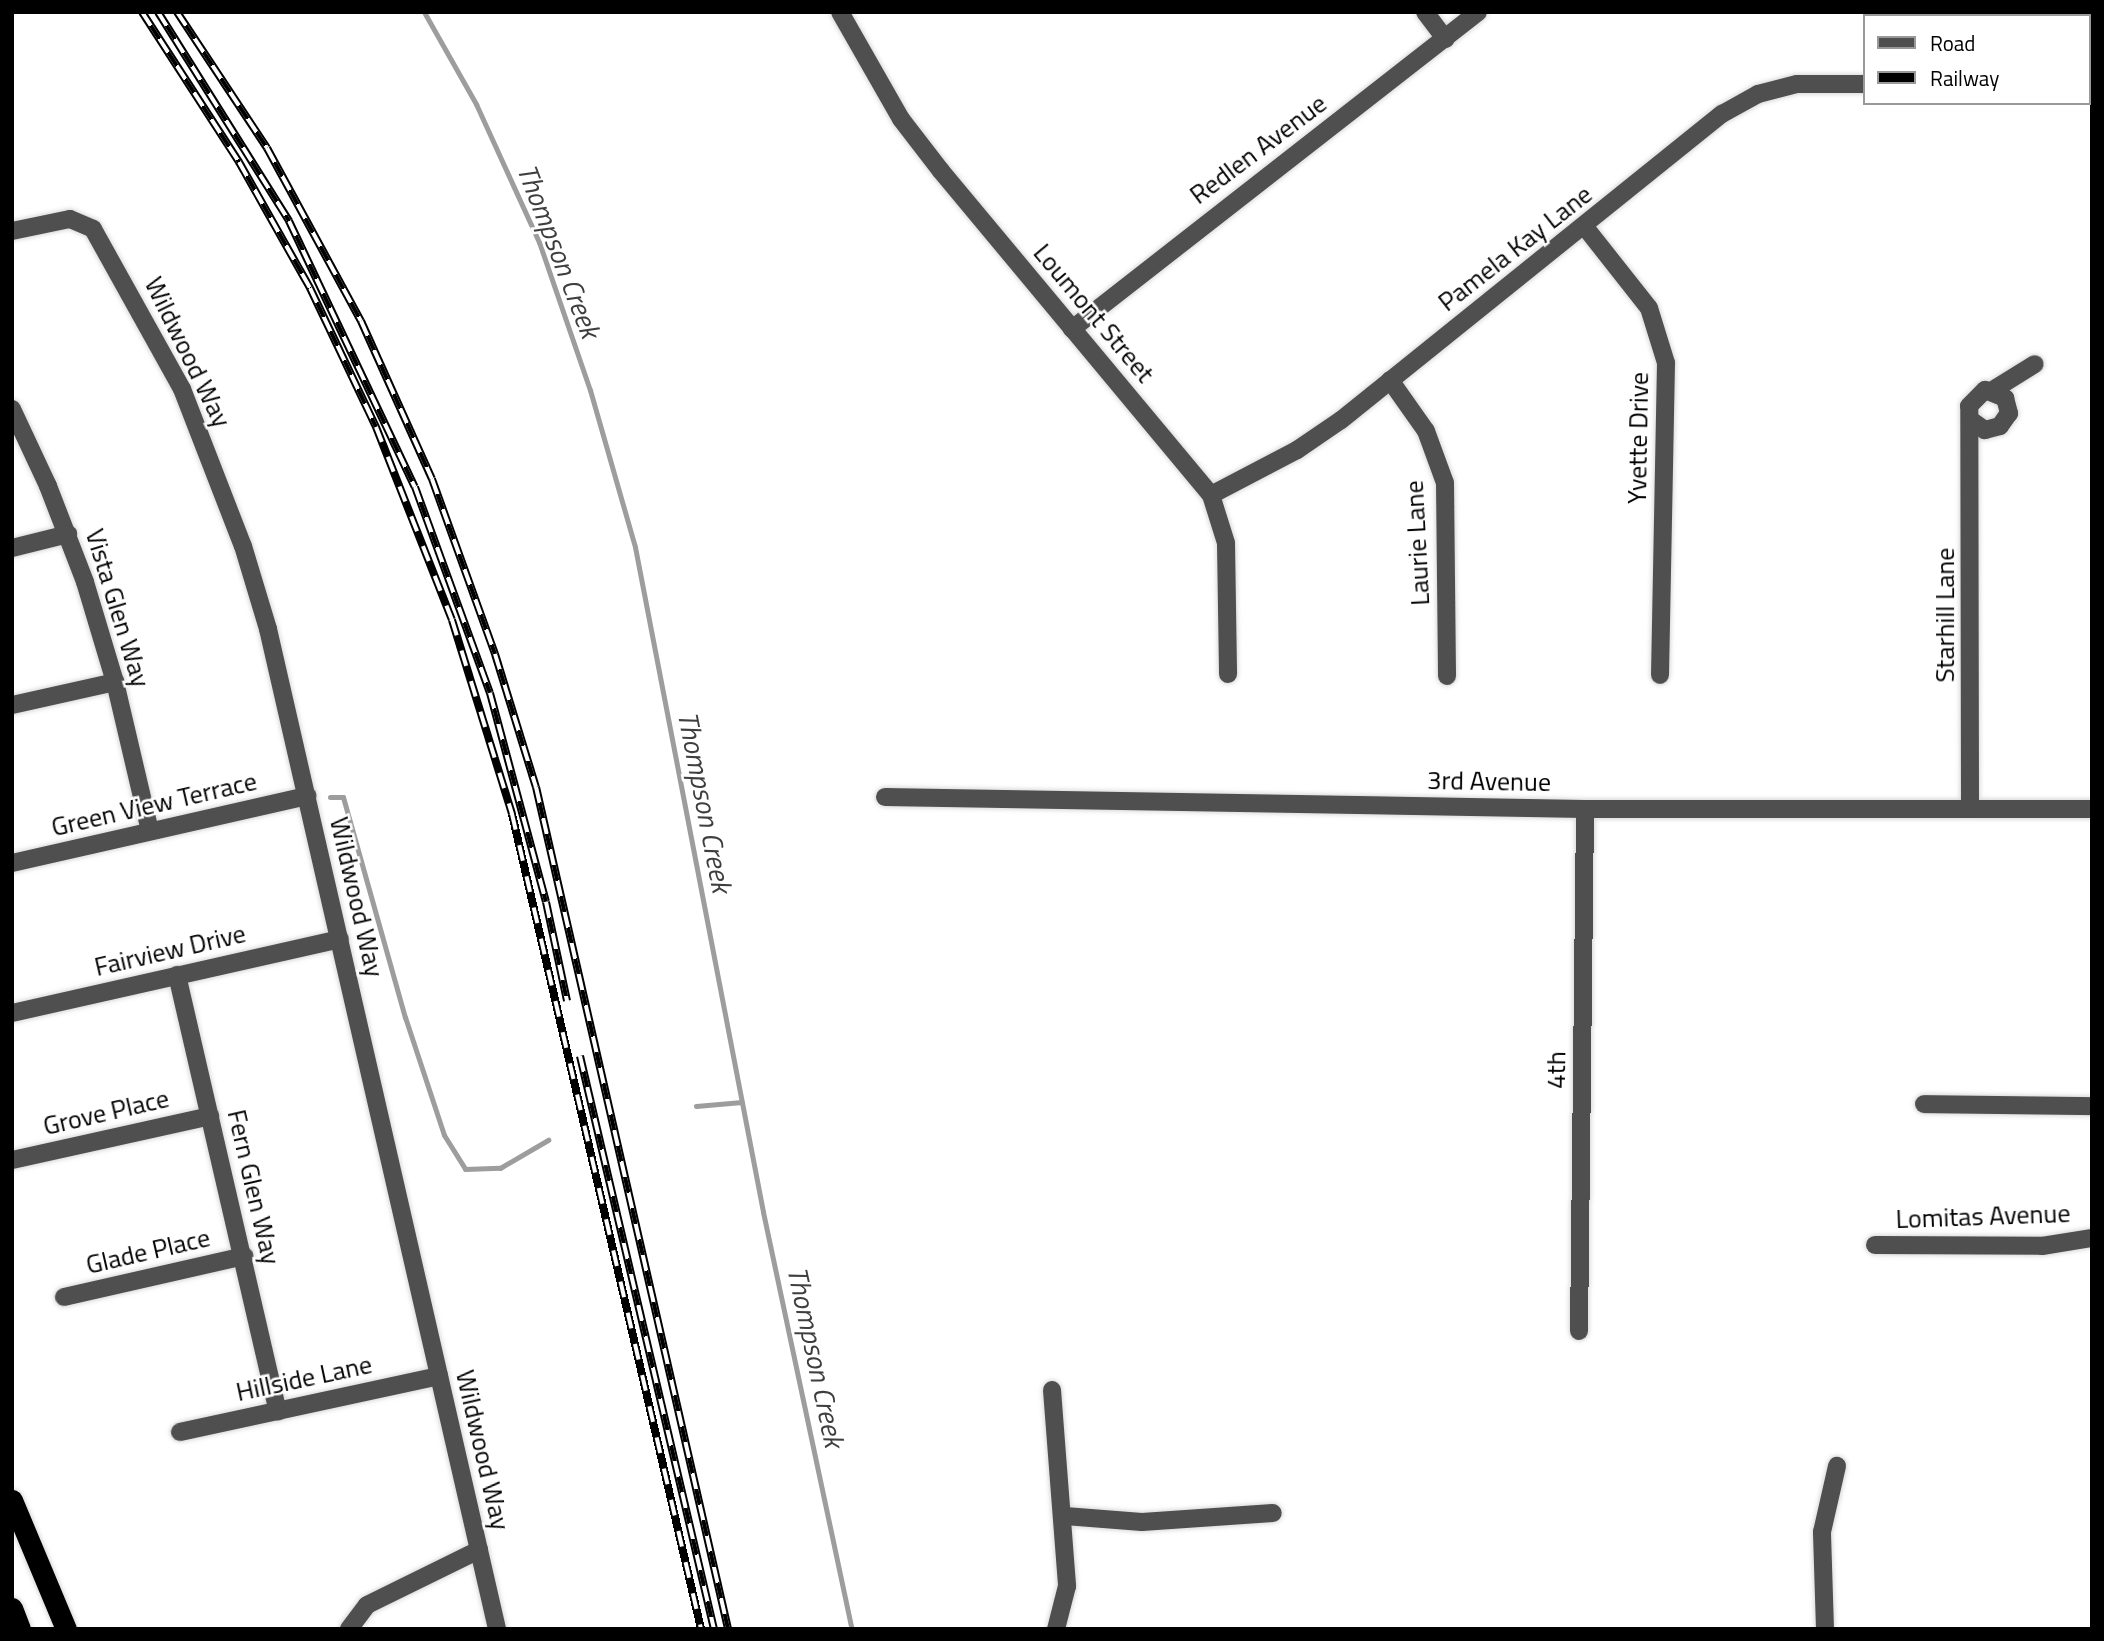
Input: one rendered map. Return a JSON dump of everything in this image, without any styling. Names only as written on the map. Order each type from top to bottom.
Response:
[{"type":"highway","points":[[12,1500],[66,1629]]},
{"type":"highway","points":[[12,1608],[20,1629]]},
{"type":"street","name":"Loumont Street","points":[[840,12],[901,118],[1211,495],[1226,543],[1228,674]]},
{"type":"street","points":[[1425,12],[1446,39]]},
{"type":"street","name":"Redlen Avenue","points":[[1072,329],[1478,12]]},
{"type":"street","name":"Pamela Kay Lane","points":[[1211,495],[1297,450],[1585,227],[1722,114],[1758,94],[1797,84],[1862,84]]},
{"type":"street","name":"Wildwood Way","points":[[12,231],[70,219],[93,229],[182,389],[243,546],[268,629],[497,1629]]},
{"type":"street","name":"Yvette Drive","points":[[1585,227],[1649,307],[1666,363],[1660,675]]},
{"type":"street","name":"Starhill Lane","points":[[1970,808],[1972,398],[1993,390],[2035,364]]},
{"type":"street","name":"Laurie Lane","points":[[1390,380],[1426,431],[1445,483],[1447,676]]},
{"type":"street","points":[[1972,421],[1993,429],[2006,421],[2006,398],[1993,390]]},
{"type":"street","name":"Vista Glen Way","points":[[12,409],[68,534],[115,682],[150,831]]},
{"type":"street","points":[[12,548],[68,534]]},
{"type":"street","points":[[12,705],[115,682]]},
{"type":"street","name":"Green View Terrace","points":[[12,863],[307,796]]},
{"type":"street","name":"3rd Avenue","points":[[885,797],[1585,809],[2092,809]]},
{"type":"street","name":"4th","points":[[1578,1331],[1585,809]]},
{"type":"street","name":"Fairview Drive","points":[[12,1013],[340,939]]},
{"type":"street","name":"Fern Glen Way","points":[[177,975],[278,1411]]},
{"type":"street","points":[[1924,1104],[2092,1106]]},
{"type":"street","name":"Grove Place","points":[[12,1160],[210,1116]]},
{"type":"street","name":"Lomitas Avenue","points":[[1875,1245],[2042,1246],[2092,1238]]},
{"type":"street","name":"Glade Place","points":[[64,1297],[244,1256]]},
{"type":"street","name":"Hillside Lane","points":[[180,1432],[439,1376]]},
{"type":"street","points":[[1052,1391],[1065,1516],[1067,1586],[1056,1629]]},
{"type":"street","points":[[1825,1629],[1822,1532],[1837,1466]]},
{"type":"street","points":[[1065,1516],[1142,1522],[1273,1513]]},
{"type":"street","points":[[349,1629],[367,1605],[479,1550]]},
{"type":"waterway","name":"Thompson Creek","points":[[424,12],[476,104],[539,242],[590,390],[635,547],[763,1212],[852,1629]]},
{"type":"waterway","points":[[330,797],[343,797],[405,1017],[444,1135],[465,1169],[500,1168],[548,1140]]},
{"type":"waterway","points":[[696,1106],[742,1102]]},
{"type":"railway","points":[[142,12],[239,162],[310,288],[376,427],[452,620],[512,814],[701,1629]]},
{"type":"railway","points":[[158,12],[289,221],[415,487],[490,693],[546,902],[567,1001]]},
{"type":"railway","points":[[177,12],[267,148],[361,321],[432,479],[495,654],[536,787],[728,1629]]},
{"type":"railway","points":[[580,1056],[714,1629]]}]
